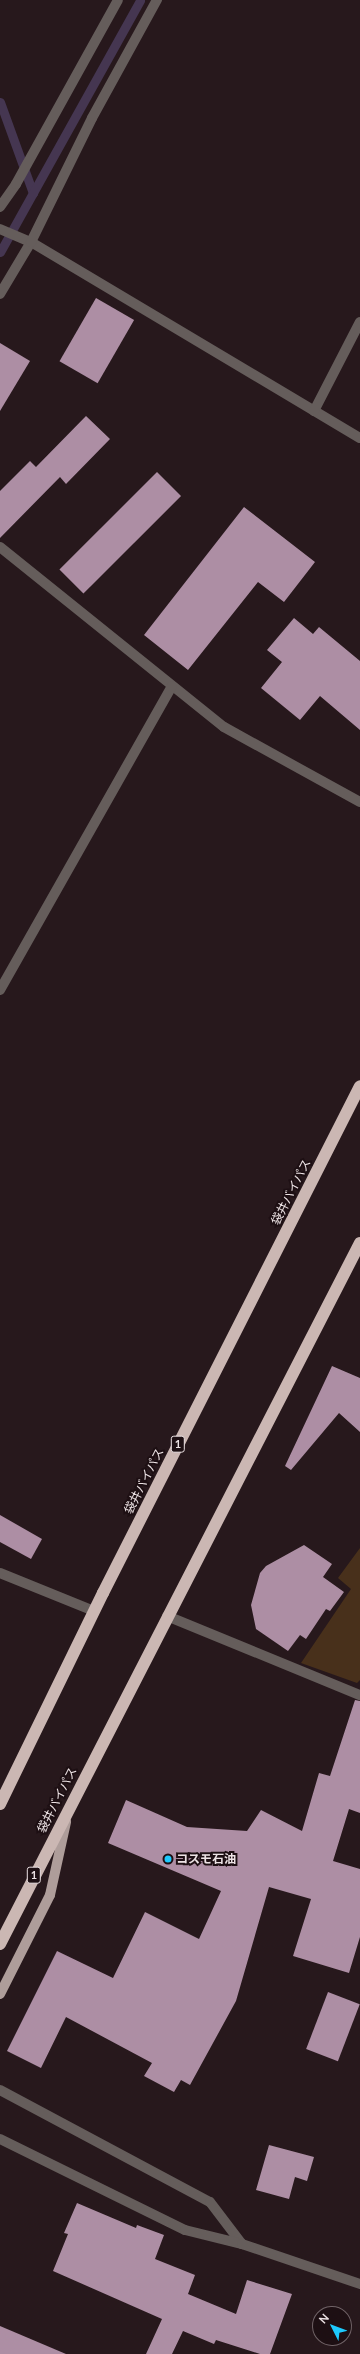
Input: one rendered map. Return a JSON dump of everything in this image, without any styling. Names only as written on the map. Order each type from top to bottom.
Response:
[{"type":"highway","name":"袋井バイパス","points":[[0,1804],[94,1611],[360,1086]]},
{"type":"highway","name":"袋井バイパス","points":[[0,1944],[69,1806],[360,1243]]},
{"type":"main road","points":[[0,1994],[50,1895],[69,1806]]},
{"type":"street","points":[[0,207],[16,184],[118,0]]},
{"type":"street","points":[[0,294],[31,242],[92,118],[157,0]]},
{"type":"street","points":[[0,229],[31,242],[360,438]]},
{"type":"street","points":[[314,411],[360,322]]},
{"type":"street","points":[[0,546],[224,727],[360,802]]},
{"type":"street","points":[[0,990],[172,686]]},
{"type":"street","points":[[0,1573],[94,1611]]},
{"type":"street","points":[[167,1616],[360,1696]]},
{"type":"street","points":[[0,2090],[210,2202],[242,2244]]},
{"type":"street","points":[[0,2139],[185,2230],[242,2244],[360,2284]]},
{"type":"shaded area","points":[[360,1548],[360,1680],[357,1683],[301,1663],[351,1589],[338,1578]]},
{"type":"building","points":[[96,298],[134,320],[98,383],[60,361]]},
{"type":"building","points":[[0,343],[30,361],[0,411]]},
{"type":"building","points":[[86,416],[110,439],[66,484],[60,477],[0,538],[0,491],[30,461],[36,467]]},
{"type":"building","points":[[157,472],[181,496],[83,594],[59,570]]},
{"type":"building","points":[[244,507],[315,562],[284,602],[258,582],[188,670],[144,635]]},
{"type":"building","points":[[294,618],[313,634],[319,627],[360,661],[360,730],[320,696],[300,720],[261,688],[282,662],[267,650]]},
{"type":"building","points":[[332,1366],[360,1378],[360,1432],[339,1413],[291,1470],[285,1466]]},
{"type":"building","points":[[0,1515],[42,1539],[31,1559],[0,1542]]},
{"type":"building","points":[[304,1545],[332,1564],[323,1577],[344,1592],[330,1611],[326,1609],[306,1639],[300,1635],[288,1651],[256,1629],[251,1605],[260,1573],[266,1566]]},
{"type":"building","points":[[355,1700],[360,1701],[360,1813],[349,1809],[333,1861],[360,1869],[360,1937],[349,1973],[293,1956],[311,1899],[269,1887],[236,2001],[190,2085],[181,2080],[174,2092],[144,2076],[152,2063],[66,2017],[41,2068],[7,2051],[57,1951],[113,1978],[145,1912],[199,1939],[221,1891],[108,1843],[126,1800],[187,1827],[247,1831],[261,1810],[302,1831],[319,1773],[330,1776]]},
{"type":"building","points":[[328,1992],[360,2004],[338,2061],[306,2049]]},
{"type":"building","points":[[269,2145],[314,2157],[307,2181],[295,2177],[289,2199],[256,2190]]},
{"type":"building","points":[[77,2203],[136,2228],[137,2225],[164,2235],[155,2259],[195,2275],[188,2294],[236,2314],[247,2280],[292,2294],[270,2354],[260,2354],[216,2340],[214,2344],[183,2331],[172,2354],[146,2354],[162,2319],[53,2271],[68,2234],[64,2233]]},
{"type":"building","points":[[0,2326],[66,2354],[0,2354]]},
{"type":"waterway","points":[[0,252],[140,0]]},
{"type":"waterway","points":[[0,102],[33,193]]},
{"type":"place","name":"コスモ石油","points":[[168,1859]]}]
